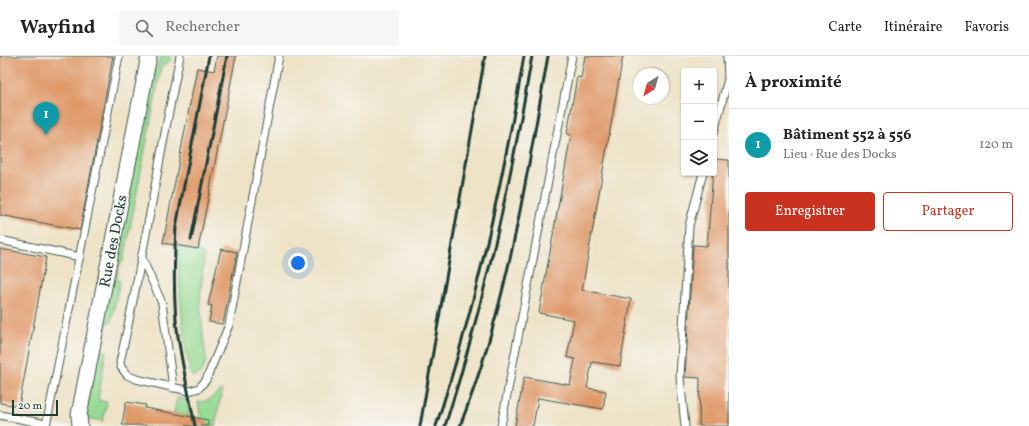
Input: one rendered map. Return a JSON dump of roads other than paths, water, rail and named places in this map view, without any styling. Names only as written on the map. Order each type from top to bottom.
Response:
[{"type":"street","name":"Rue des Docks","points":[[80,426],[80,415],[149,56]]},
{"type":"lane","points":[[0,415],[46,425],[120,56]]},
{"type":"lane","points":[[180,56],[120,362],[121,367],[127,375],[136,379],[189,392],[199,388],[206,380],[214,365],[229,325],[279,56]]},
{"type":"lane","points":[[501,426],[572,56]]},
{"type":"lane","points":[[717,121],[728,79],[727,56]]},
{"type":"lane","points":[[685,426],[680,377],[689,226],[702,176]]},
{"type":"lane","points":[[0,240],[80,257]]},
{"type":"lane","points":[[141,256],[162,303],[173,388]]},
{"type":"railway","points":[[195,426],[177,329],[174,291],[175,252],[176,227],[209,56]]},
{"type":"railway","points":[[191,240],[227,56]]},
{"type":"railway","points":[[420,426],[485,56]]},
{"type":"railway","points":[[436,426],[464,335],[476,289],[507,150],[524,56]]},
{"type":"railway","points":[[445,426],[472,335],[506,196],[532,56]]},
{"type":"railway","points":[[460,426],[476,381],[503,290],[523,197],[548,56]]},
{"type":"place","name":"Bâtiment 552 à 556","points":[[46,135]]}]
